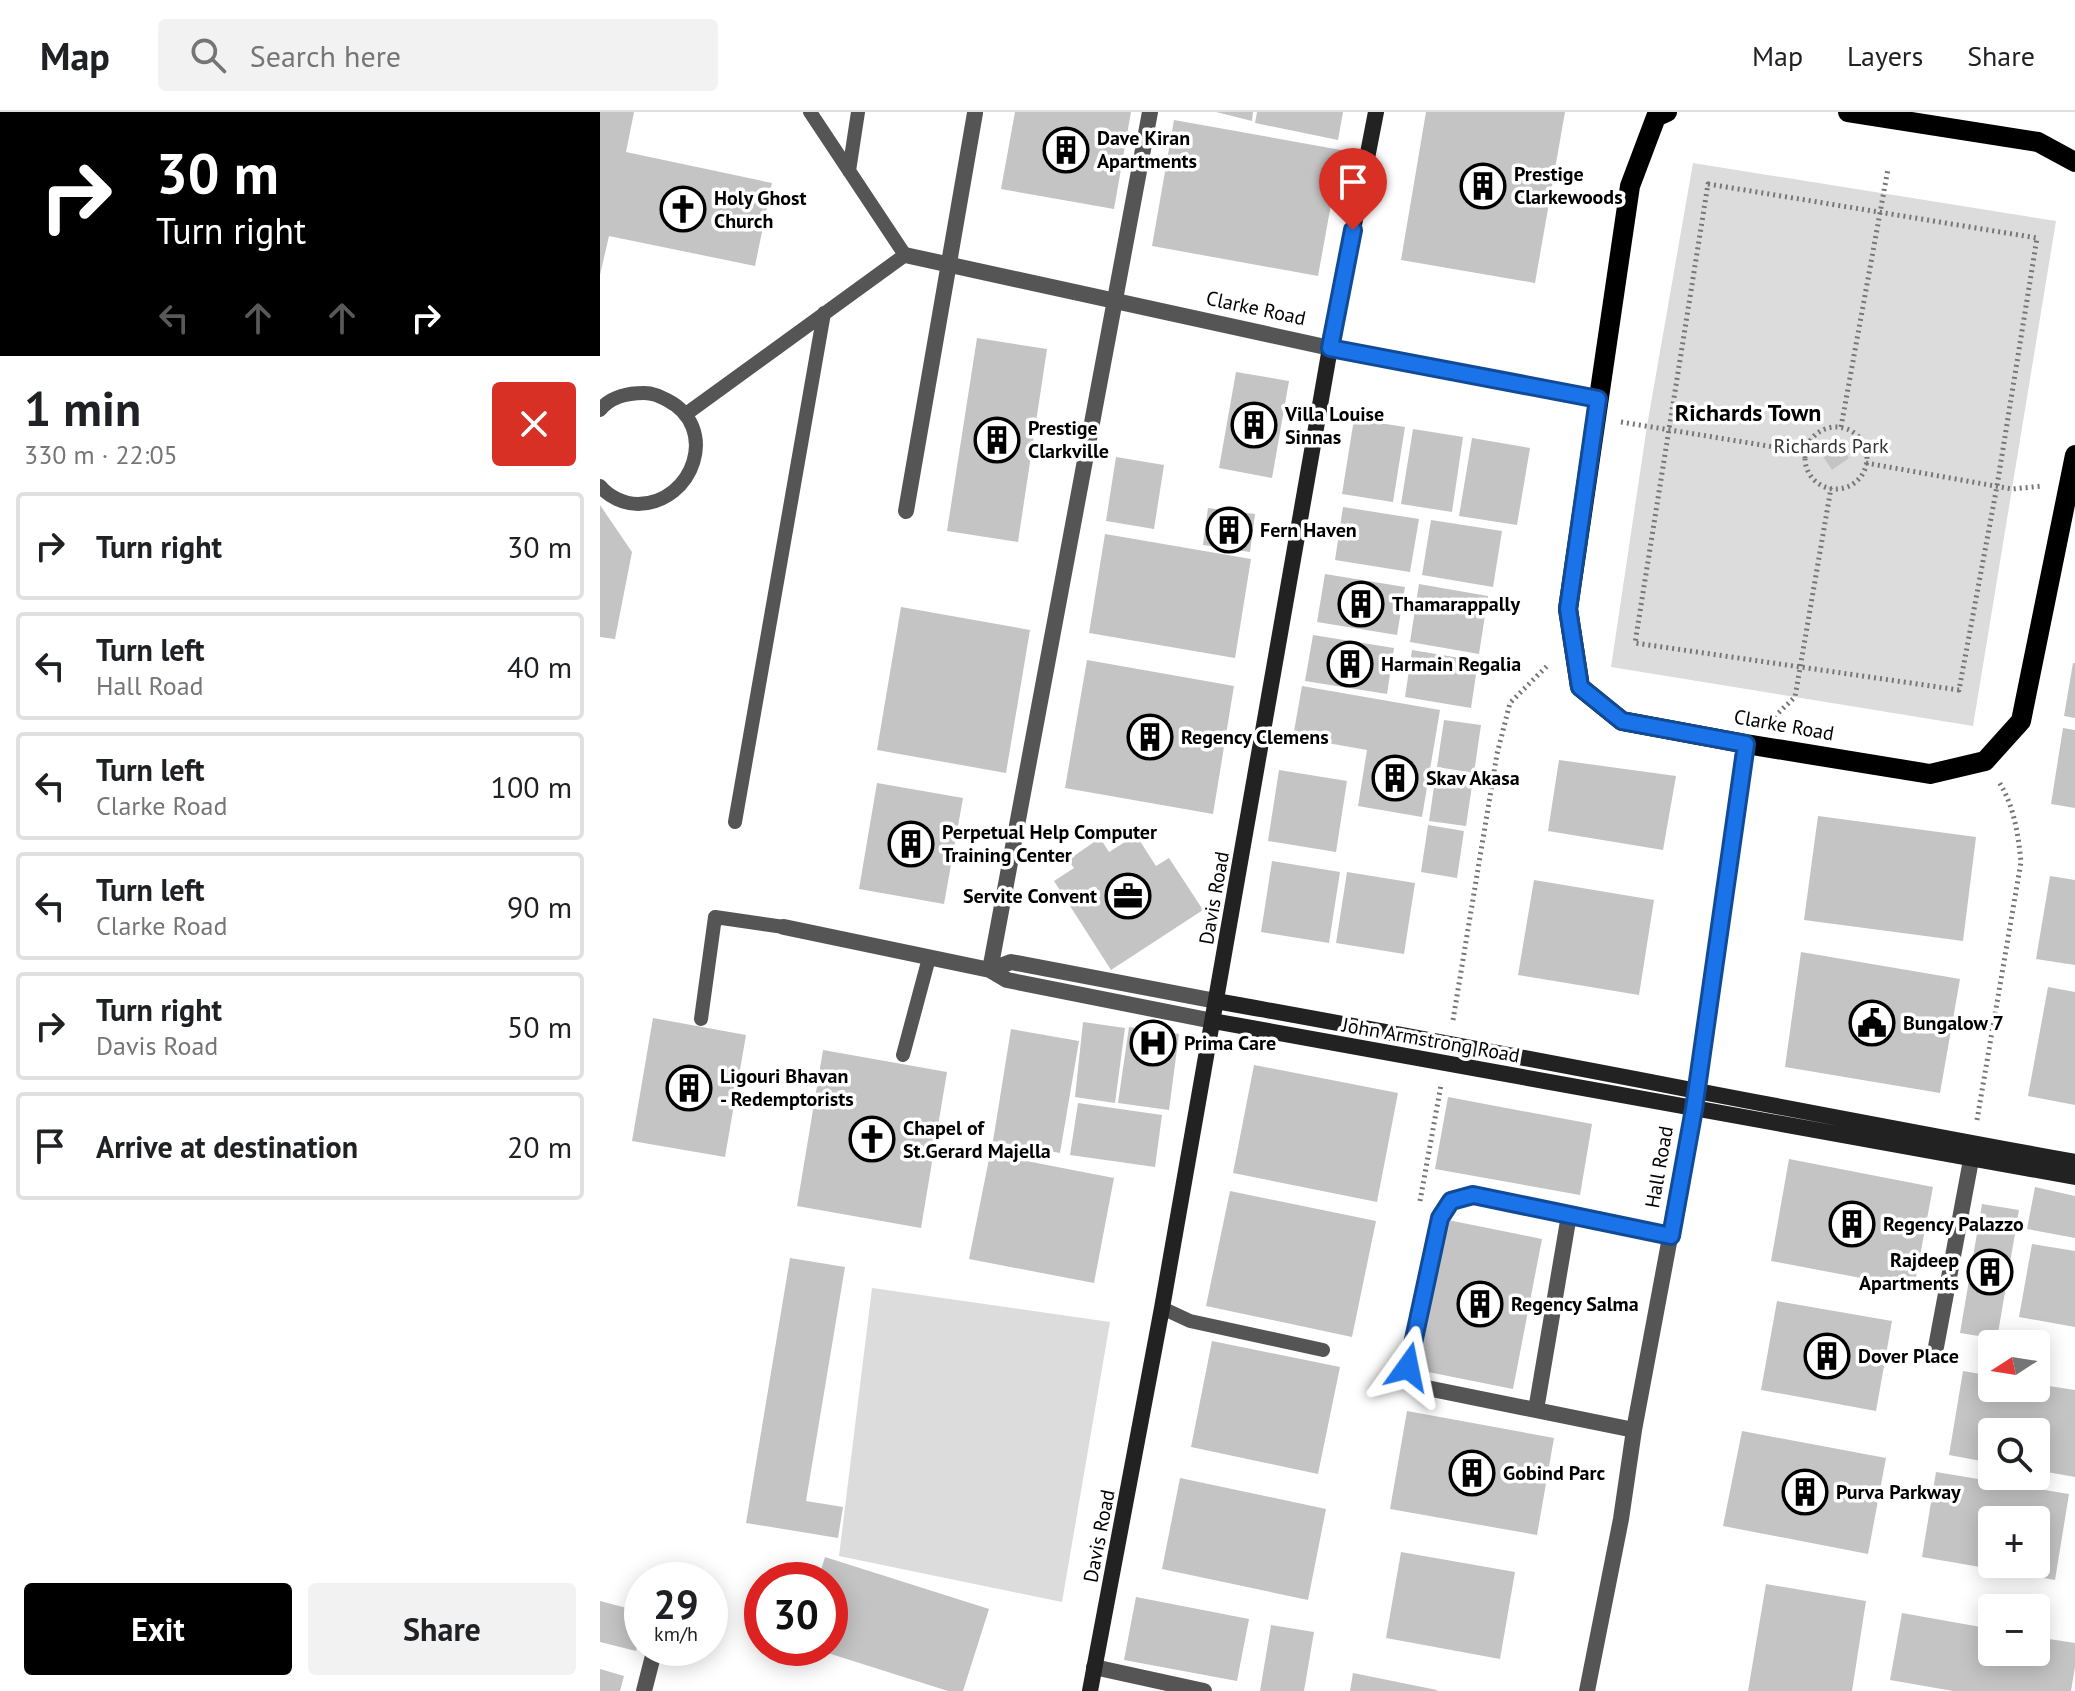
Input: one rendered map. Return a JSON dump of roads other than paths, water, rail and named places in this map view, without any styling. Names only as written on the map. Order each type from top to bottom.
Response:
[{"type":"main road","name":"Clarke Road","points":[[1667,112],[1656,117],[1630,186],[1568,609],[1580,687],[1622,721],[1746,744],[1930,774],[1985,761],[2021,721],[2072,484]]},
{"type":"main road","points":[[1848,112],[1900,116],[2038,142],[2075,162]]},
{"type":"main road","points":[[2072,484],[2075,455]]},
{"type":"street","points":[[990,970],[1150,112]]},
{"type":"street","name":"Davis Road","points":[[1090,1691],[1162,1308],[1330,348],[1376,112]]},
{"type":"street","points":[[906,511],[975,113]]},
{"type":"street","name":"Clarke Road","points":[[905,255],[1330,348],[1598,399]]},
{"type":"street","name":"Hall Road","points":[[1587,1691],[1694,1109],[1746,744]]},
{"type":"street","name":"John Armstrong Road","points":[[784,927],[990,970],[1007,980],[1694,1109],[1972,1152],[2075,1162]]},
{"type":"street","points":[[990,970],[1011,962],[1216,1001]]},
{"type":"street","name":"John Armstrong Road","points":[[1216,1001],[1696,1090],[2075,1177]]},
{"type":"street","points":[[1936,1347],[1972,1152]]},
{"type":"street","points":[[1634,1430],[1422,1387],[1411,1382],[1408,1367],[1440,1218],[1451,1201],[1473,1195],[1671,1236]]},
{"type":"street","points":[[1536,1410],[1569,1215]]},
{"type":"street","points":[[644,1691],[650,1666]]},
{"type":"street","points":[[1094,1667],[1204,1691]]},
{"type":"lane","points":[[686,414],[905,255],[810,112]]},
{"type":"lane","points":[[849,171],[858,112]]},
{"type":"lane","points":[[735,822],[824,313]]},
{"type":"lane","points":[[600,410],[605,404],[627,393],[652,393],[675,404],[686,414],[696,448],[691,473],[675,492],[653,503],[627,504],[600,486]]},
{"type":"lane","points":[[701,1019],[715,917],[784,927]]},
{"type":"lane","points":[[903,1055],[929,958]]},
{"type":"lane","points":[[1162,1308],[1190,1321],[1323,1350]]},
{"type":"place","name":"Dave Kiran Apartments","points":[[1066,150]]},
{"type":"place","name":"Prestige Clarkewoods","points":[[1483,186]]},
{"type":"place","name":"Holy Ghost Church","points":[[683,209]]},
{"type":"place","name":"Villa Louise Sinnas","points":[[1254,425]]},
{"type":"place","name":"Prestige Clarkville","points":[[997,440]]},
{"type":"place","name":"Fern Haven","points":[[1229,530]]},
{"type":"place","name":"Thamarappally","points":[[1361,604]]},
{"type":"place","name":"Harmain Regalia","points":[[1350,664]]},
{"type":"place","name":"Regency Clemens","points":[[1150,737]]},
{"type":"place","name":"Skav Akasa","points":[[1395,778]]},
{"type":"place","name":"Perpetual Help Computer Training Center","points":[[911,844]]},
{"type":"place","name":"Servite Convent","points":[[1128,896]]},
{"type":"place","name":"Bungalow 7","points":[[1872,1023]]},
{"type":"place","name":"Prima Care","points":[[1153,1043]]},
{"type":"place","name":"Ligouri Bhavan - Redemptorists","points":[[689,1088]]},
{"type":"place","name":"Chapel of St.Gerard Majella","points":[[872,1139]]},
{"type":"place","name":"Regency Palazzo","points":[[1852,1224]]},
{"type":"place","name":"Rajdeep Apartments","points":[[1990,1272]]},
{"type":"place","name":"Regency Salma","points":[[1480,1304]]},
{"type":"place","name":"Dover Place","points":[[1827,1356]]},
{"type":"place","name":"Gobind Parc","points":[[1472,1473]]},
{"type":"place","name":"Purva Parkway","points":[[1805,1492]]},
{"type":"district","name":"Richards Town","points":[[1748,413]]},
{"type":"park label","name":"Richards Park","points":[[1831,446]]}]
